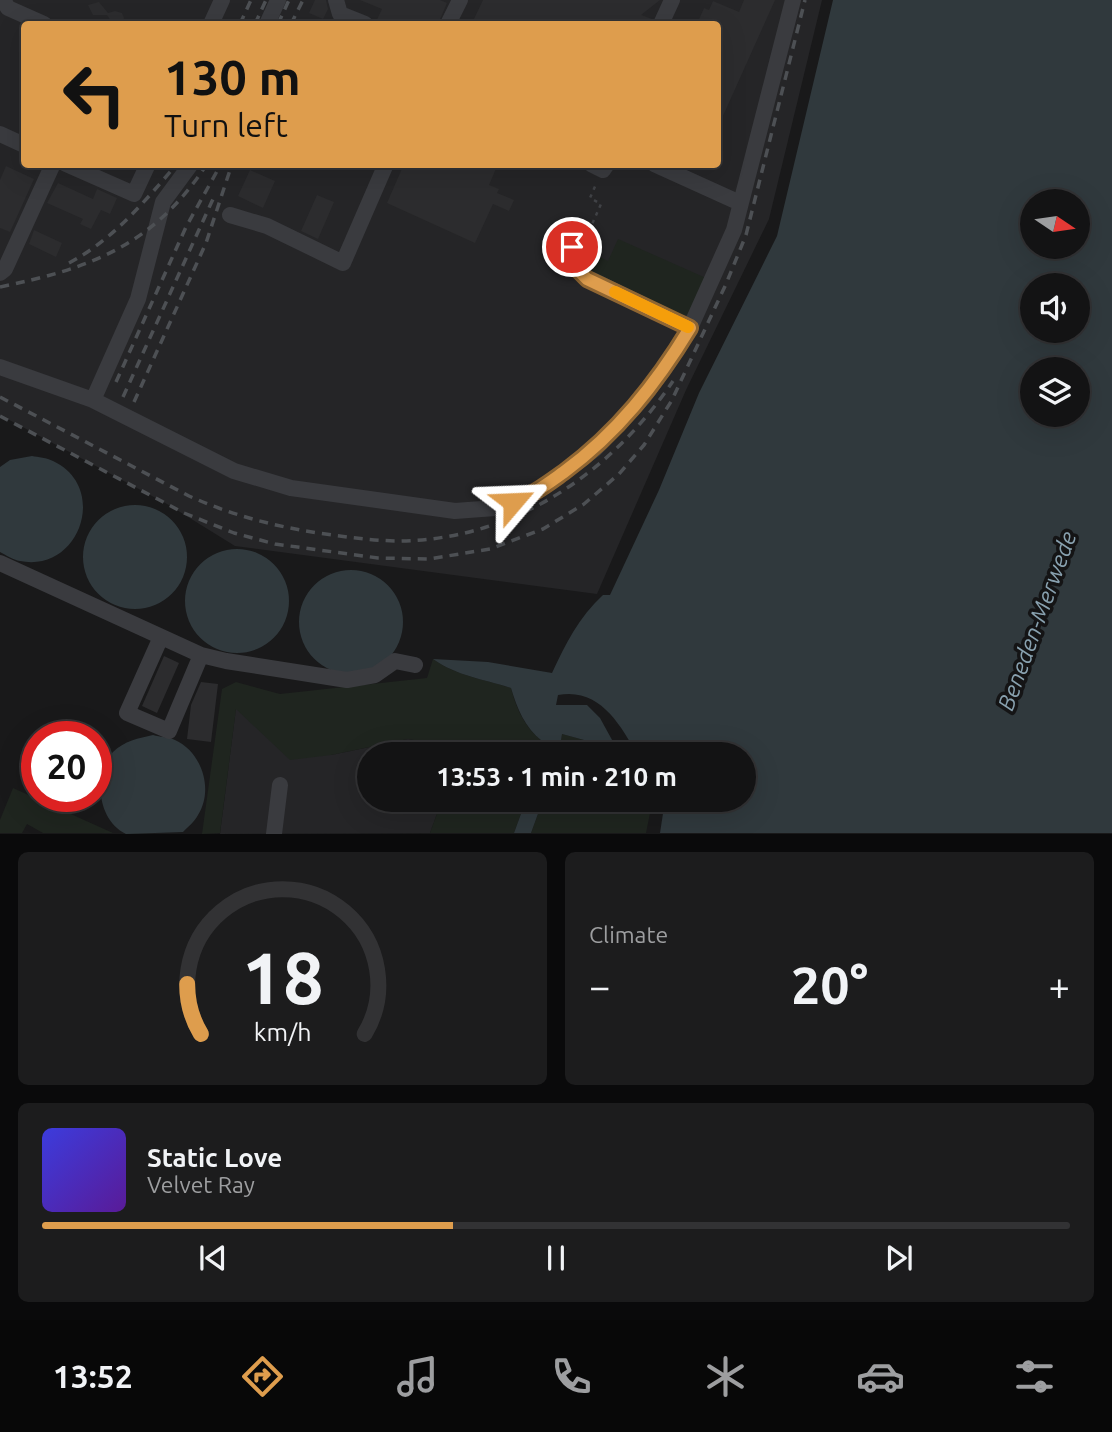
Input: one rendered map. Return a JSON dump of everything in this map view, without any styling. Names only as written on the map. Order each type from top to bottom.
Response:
[{"type":"lane","points":[[3,0],[8,8],[37,21]]},
{"type":"lane","points":[[212,21],[222,0]]},
{"type":"lane","points":[[268,21],[278,0]]},
{"type":"lane","points":[[336,0],[340,14],[358,21]]},
{"type":"lane","points":[[450,21],[460,0]]},
{"type":"lane","points":[[662,21],[672,0]]},
{"type":"lane","points":[[0,367],[93,400],[234,471],[291,488],[455,511],[495,508],[531,496],[596,449],[643,398],[690,328],[724,255],[793,0]]},
{"type":"lane","points":[[0,134],[21,144]]},
{"type":"lane","points":[[0,273],[5,269],[51,168]]},
{"type":"lane","points":[[75,168],[134,194],[146,168]]},
{"type":"lane","points":[[93,400],[138,299],[163,202],[188,168]]},
{"type":"lane","points":[[230,215],[267,226],[343,263],[384,168]]},
{"type":"lane","points":[[663,168],[740,203]]},
{"type":"lane","points":[[576,237],[572,247],[572,260],[582,275],[690,328]]},
{"type":"lane","points":[[0,563],[201,655],[347,680],[375,675],[395,661],[415,665]]},
{"type":"lane","points":[[161,637],[127,713],[169,731],[201,655]]},
{"type":"lane","points":[[274,834],[280,785]]},
{"type":"path","points":[[576,237],[585,240],[601,204],[590,198],[600,168]]},
{"type":"shaded area","points":[[0,0],[822,0],[769,219],[686,390],[597,594],[235,546],[167,504],[0,415]]},
{"type":"shaded area","points":[[618,239],[706,278],[689,314],[681,316],[581,267],[578,247],[608,261]]},
{"type":"shaded area","points":[[433,659],[461,673],[511,688],[522,717],[542,742],[425,742],[408,739],[394,742],[357,742],[357,750],[290,760],[236,709],[220,833],[202,834],[222,689],[236,682],[280,694],[427,678]]},
{"type":"shaded area","points":[[236,708],[331,755],[357,750],[357,812],[438,812],[430,833],[220,834]]},
{"type":"shaded area","points":[[562,734],[591,742],[561,742]]},
{"type":"shaded area","points":[[408,739],[425,742],[394,742]]},
{"type":"shaded area","points":[[13,788],[21,792],[21,812],[66,812],[113,833],[43,833],[27,824],[22,833],[0,833],[0,820]]},
{"type":"shaded area","points":[[438,812],[522,812],[514,833],[430,833]]},
{"type":"shaded area","points":[[539,812],[650,812],[646,833],[531,833]]},
{"type":"water","name":"Beneden-Merwede","points":[[833,0],[1112,0],[1112,833],[660,833],[663,812],[756,812],[756,742],[630,742],[615,720],[597,702],[572,694],[558,695],[556,705],[587,705],[600,718],[613,742],[591,742],[562,734],[561,742],[542,742],[522,717],[511,688],[461,673],[433,659],[488,662],[552,673],[580,621],[603,595],[610,595],[659,490],[699,393],[777,236]]},
{"type":"water","points":[[32,456],[53,461],[70,473],[80,489],[83,507],[80,525],[72,541],[58,554],[41,561],[20,561],[0,552],[0,467],[10,460]]},
{"type":"water","points":[[135,505],[155,509],[172,520],[183,537],[187,557],[183,577],[172,594],[155,605],[135,609],[115,605],[98,594],[87,577],[83,557],[87,537],[98,520],[115,509]]},
{"type":"water","points":[[237,549],[257,553],[274,564],[285,581],[289,601],[285,621],[274,638],[257,649],[237,653],[217,649],[200,638],[189,621],[185,601],[189,581],[200,564],[217,553]]},
{"type":"water","points":[[351,570],[371,574],[388,585],[399,602],[403,622],[399,642],[388,659],[371,670],[351,674],[331,670],[314,659],[303,642],[299,622],[303,602],[314,585],[331,574]]},
{"type":"water","points":[[153,735],[170,738],[184,746],[198,762],[205,783],[203,805],[183,832],[126,834],[109,819],[106,812],[112,812],[112,754],[132,740]]},
{"type":"water","points":[[522,812],[539,812],[531,833],[514,833]]},
{"type":"building","points":[[315,0],[326,0],[328,9],[323,19],[309,13]]},
{"type":"building","points":[[360,0],[440,0],[447,3],[439,21],[376,21],[382,9]]},
{"type":"building","points":[[483,0],[660,0],[641,15],[652,21],[473,21]]},
{"type":"building","points":[[744,0],[775,0],[721,120],[721,21],[698,21],[704,8],[709,10],[713,1],[739,12]]},
{"type":"building","points":[[99,2],[108,13],[122,13],[123,21],[111,21],[107,15],[93,15],[88,5]]},
{"type":"building","points":[[6,166],[34,179],[10,232],[0,228],[0,180]]},
{"type":"building","points":[[402,168],[496,168],[489,185],[499,189],[497,193],[514,200],[509,211],[493,204],[475,243],[387,203]]},
{"type":"building","points":[[250,170],[275,181],[263,208],[238,196]]},
{"type":"building","points":[[58,183],[93,199],[97,189],[117,198],[110,214],[101,210],[91,229],[80,224],[83,219],[47,203]]},
{"type":"building","points":[[317,195],[334,202],[318,239],[301,231]]},
{"type":"building","points":[[34,230],[62,243],[56,257],[29,244]]},
{"type":"building","points":[[164,656],[179,663],[157,713],[142,706]]},
{"type":"building","points":[[201,682],[218,684],[211,742],[187,739],[191,705]]},
{"type":"railway","points":[[241,21],[251,0]]},
{"type":"railway","points":[[256,21],[266,0]]},
{"type":"railway","points":[[279,21],[289,0]]},
{"type":"railway","points":[[292,21],[303,0]]},
{"type":"railway","points":[[0,416],[184,513],[234,533],[275,544],[378,558],[429,559],[490,549],[543,529],[584,504],[619,474],[644,445],[672,400],[746,235],[805,0]]},
{"type":"railway","points":[[69,263],[114,231],[173,168]]},
{"type":"railway","points":[[0,287],[63,271],[117,249],[142,234],[165,215],[204,168]]},
{"type":"railway","points":[[116,382],[186,227],[219,168]]},
{"type":"railway","points":[[134,402],[206,243],[231,168]]},
{"type":"railway","points":[[123,397],[213,199]]},
{"type":"railway","points":[[0,397],[189,496],[224,510],[259,521],[313,532],[401,541],[443,537],[483,528],[521,514],[556,495],[590,472],[620,445],[673,381]]},
{"type":"slow traffic","points":[[615,292],[688,327]]},
{"type":"route","points":[[513,502],[531,496],[596,449],[643,398],[690,328],[587,279],[574,266],[572,247]]}]
